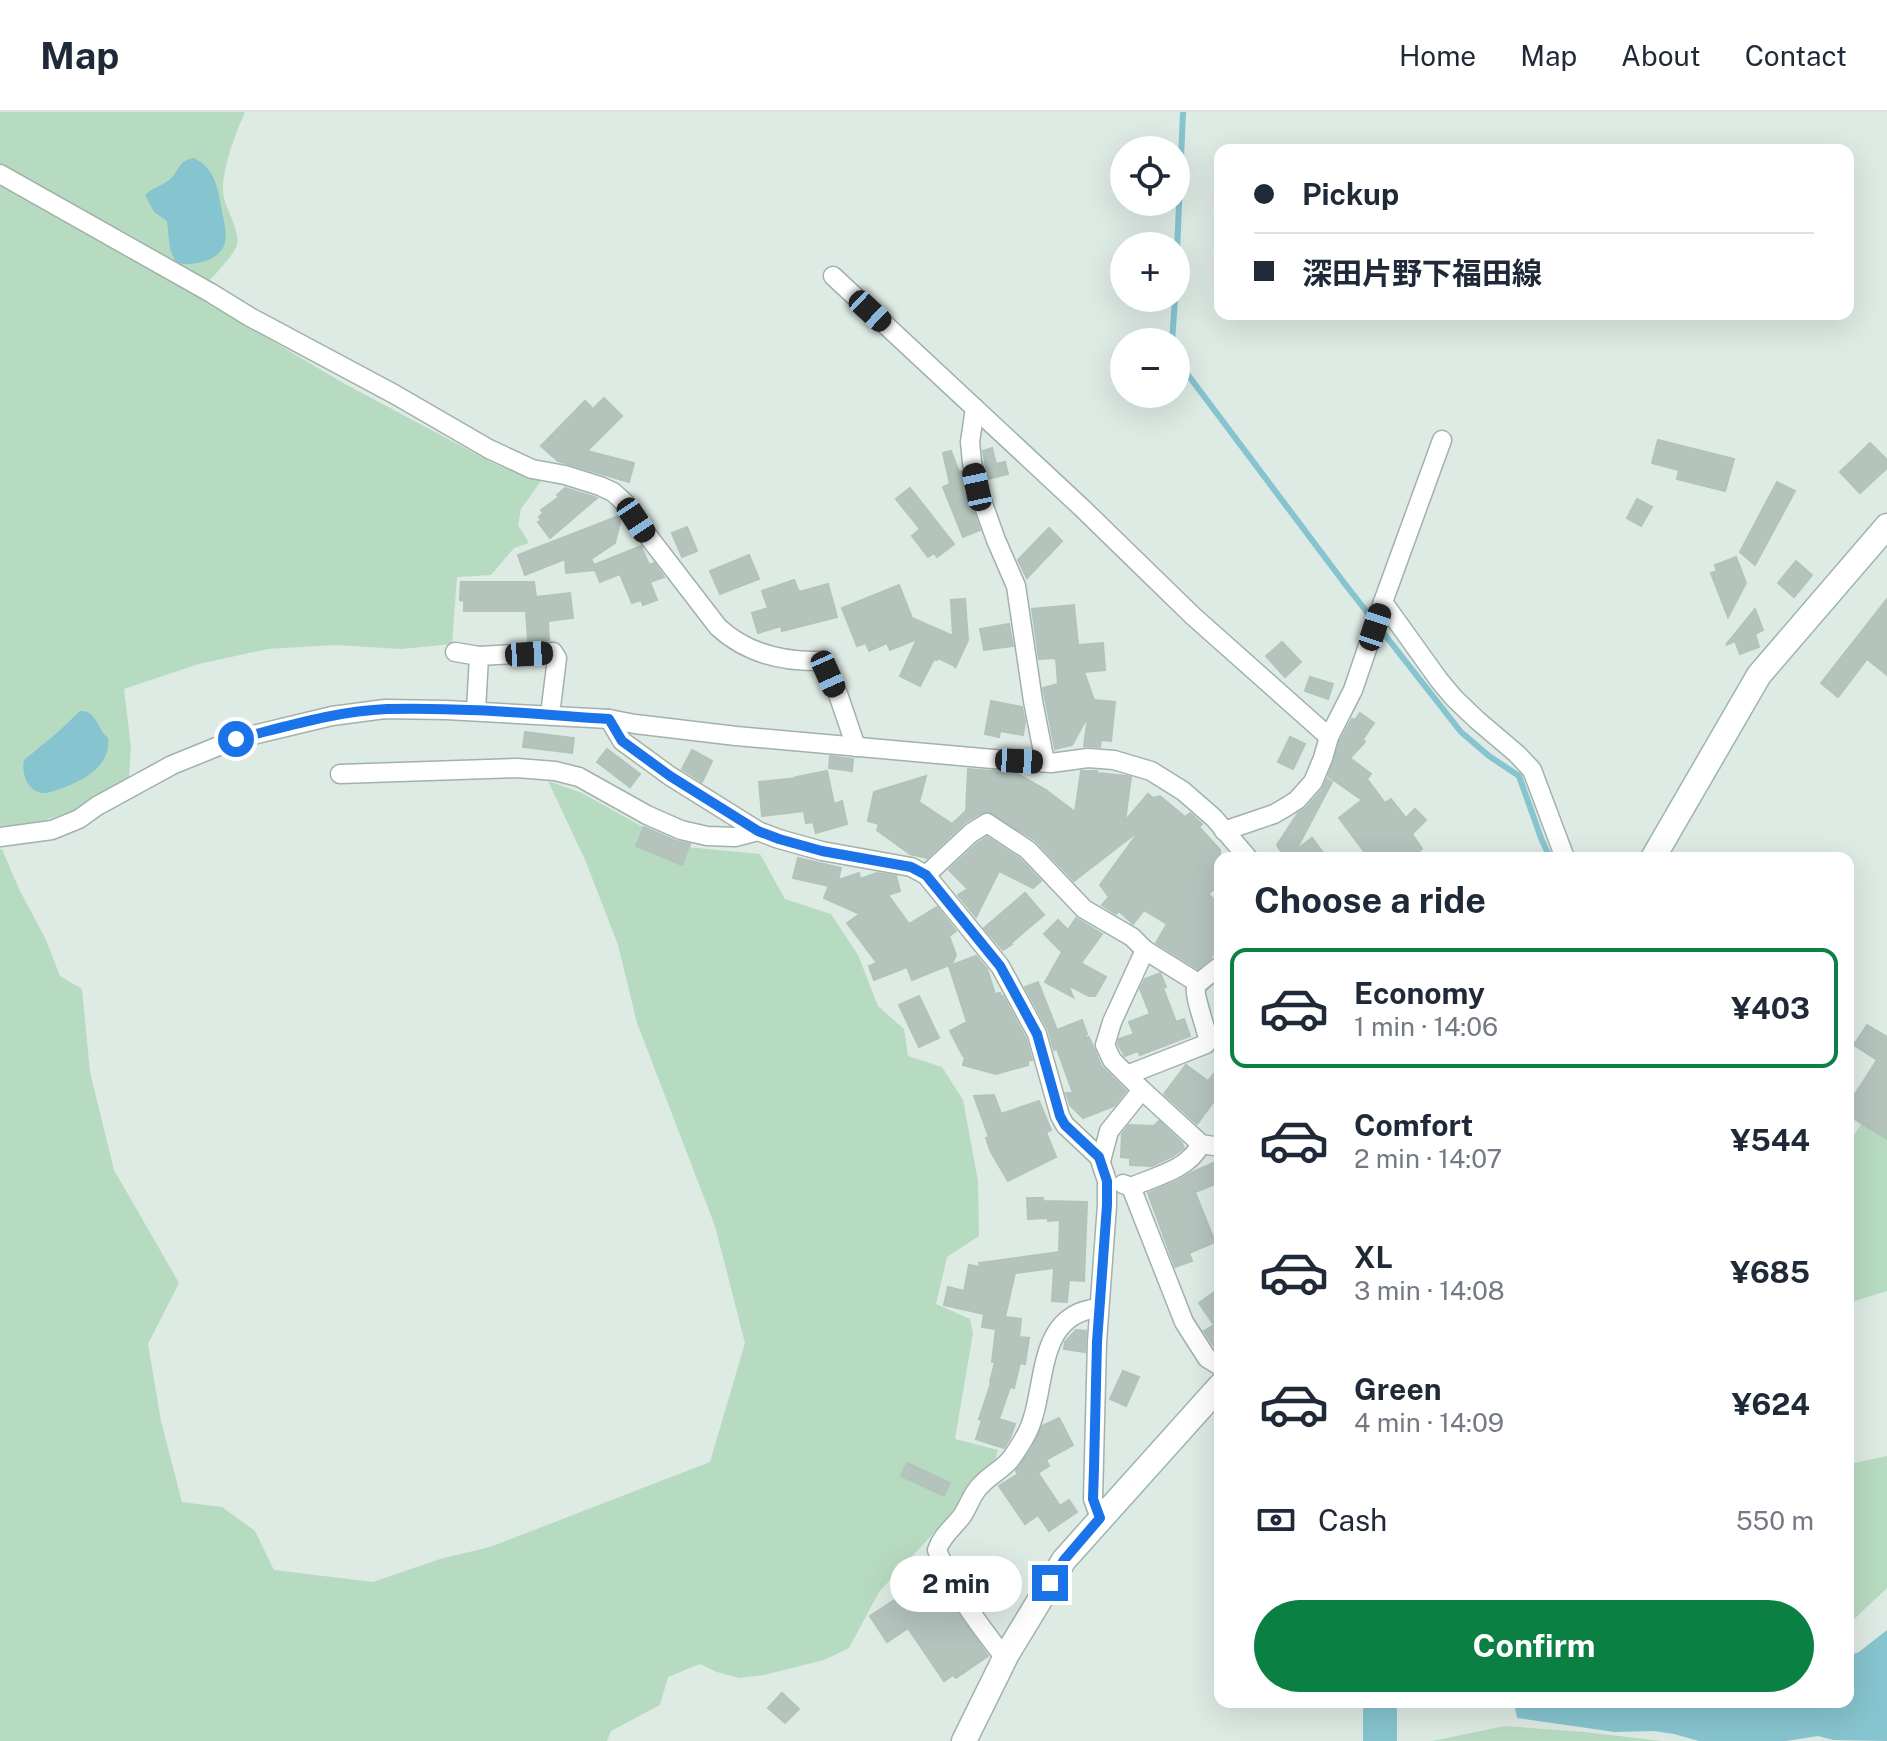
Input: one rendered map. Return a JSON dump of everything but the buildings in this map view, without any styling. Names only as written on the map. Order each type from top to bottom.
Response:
[{"type":"main road","points":[[1656,852],[1759,675],[1887,526]]},
{"type":"main road","points":[[964,1741],[1005,1658],[1064,1560],[1214,1393]]},
{"type":"street","points":[[0,174],[489,449],[532,469],[565,475],[613,492],[625,503],[730,639],[777,658],[821,661],[838,694],[856,747]]},
{"type":"street","points":[[833,276],[1193,616],[1329,737]]},
{"type":"street","points":[[975,408],[970,442],[972,462],[977,487],[1016,586],[1045,762]]},
{"type":"street","points":[[1224,831],[1274,814],[1297,800],[1313,782],[1329,737],[1353,690],[1442,440]]},
{"type":"street","points":[[1383,602],[1454,698],[1532,770],[1563,852]]},
{"type":"street","points":[[455,652],[479,656],[553,652],[557,658],[550,715]]},
{"type":"street","points":[[476,711],[479,656]]},
{"type":"street","points":[[0,837],[52,830],[79,819],[172,765],[236,739],[332,716],[385,709],[609,719],[736,736],[993,759],[1051,763],[1088,758],[1114,760],[1151,771],[1183,791],[1214,818],[1243,852]]},
{"type":"street","points":[[609,719],[622,741],[670,776],[758,831],[822,851],[911,867],[926,875],[1000,966],[1037,1034],[1065,1125],[1099,1157],[1103,1167],[1131,1187],[1184,1322],[1207,1358],[1214,1362]]},
{"type":"street","points":[[340,774],[517,768],[555,771],[579,777],[681,830],[707,836],[735,837],[758,831]]},
{"type":"street","points":[[926,875],[971,833],[987,823],[1028,850],[1084,909],[1132,937],[1145,950],[1198,983]]},
{"type":"street","points":[[1145,950],[1112,1022],[1105,1045],[1112,1060],[1142,1090],[1201,1144],[1214,1146]]},
{"type":"street","points":[[1127,1075],[1206,1044],[1208,1039],[1196,988],[1214,971]]},
{"type":"street","points":[[1100,1518],[1093,1499],[1099,1308],[1107,1205],[1103,1167],[1109,1131],[1142,1090]]},
{"type":"street","points":[[1131,1187],[1186,1163],[1201,1144]]},
{"type":"street","points":[[1005,1658],[976,1620],[943,1566],[937,1550],[940,1540],[961,1517],[980,1486],[1009,1461],[1027,1433],[1055,1336],[1065,1321],[1074,1314],[1099,1308]]},
{"type":"green space","points":[[0,112],[245,112],[230,150],[223,191],[238,239],[237,245],[197,294],[345,384],[493,463],[519,474],[544,477],[521,509],[518,525],[529,543],[514,548],[491,575],[457,577],[452,644],[401,649],[335,645],[268,649],[199,664],[124,689],[131,747],[129,777],[78,809],[31,825],[0,826]]},
{"type":"green space","points":[[548,781],[582,793],[677,846],[760,854],[785,899],[831,914],[858,955],[878,1006],[904,1029],[908,1056],[942,1067],[963,1100],[978,1181],[979,1236],[947,1257],[936,1304],[970,1319],[973,1333],[955,1439],[998,1450],[995,1461],[977,1477],[968,1496],[879,1592],[849,1648],[824,1660],[739,1678],[700,1664],[668,1677],[660,1705],[611,1731],[607,1741],[0,1741],[0,849],[46,940],[60,976],[82,989],[90,1072],[114,1170],[179,1283],[148,1344],[161,1421],[182,1502],[222,1507],[255,1531],[274,1570],[373,1582],[440,1559],[490,1547],[710,1462],[745,1343],[715,1226],[637,1023],[618,945],[586,862]]},
{"type":"green space","points":[[1887,1085],[1887,1291],[1854,1301],[1854,1135]]},
{"type":"green space","points":[[1887,1456],[1887,1588],[1854,1619],[1854,1463]]},
{"type":"green space","points":[[1505,1726],[1584,1732],[1662,1741],[1432,1741]]},
{"type":"water","points":[[194,158],[207,168],[215,181],[226,239],[222,249],[212,258],[182,264],[176,263],[170,249],[167,221],[154,212],[145,195],[169,180],[181,164]]},
{"type":"water","points":[[80,711],[90,714],[108,738],[106,756],[96,770],[73,784],[46,793],[35,790],[25,777],[24,760]]},
{"type":"water","points":[[1887,1630],[1887,1741],[1833,1740],[1818,1736],[1786,1741],[1699,1741],[1654,1731],[1615,1732],[1517,1718],[1515,1708],[1854,1708],[1854,1654]]},
{"type":"waterway","points":[[1178,232],[1183,112]]},
{"type":"waterway","points":[[1173,328],[1174,312]]},
{"type":"waterway","points":[[1190,378],[1461,732],[1519,776],[1547,852]]},
{"type":"waterway","points":[[1380,1708],[1380,1741]]},
{"type":"route","points":[[236,739],[332,716],[385,709],[609,719],[622,741],[670,776],[758,831],[822,851],[911,867],[926,875],[1000,966],[1037,1034],[1060,1116],[1065,1125],[1099,1157],[1107,1181],[1097,1342],[1093,1499],[1100,1518],[1064,1560],[1050,1583]]}]
